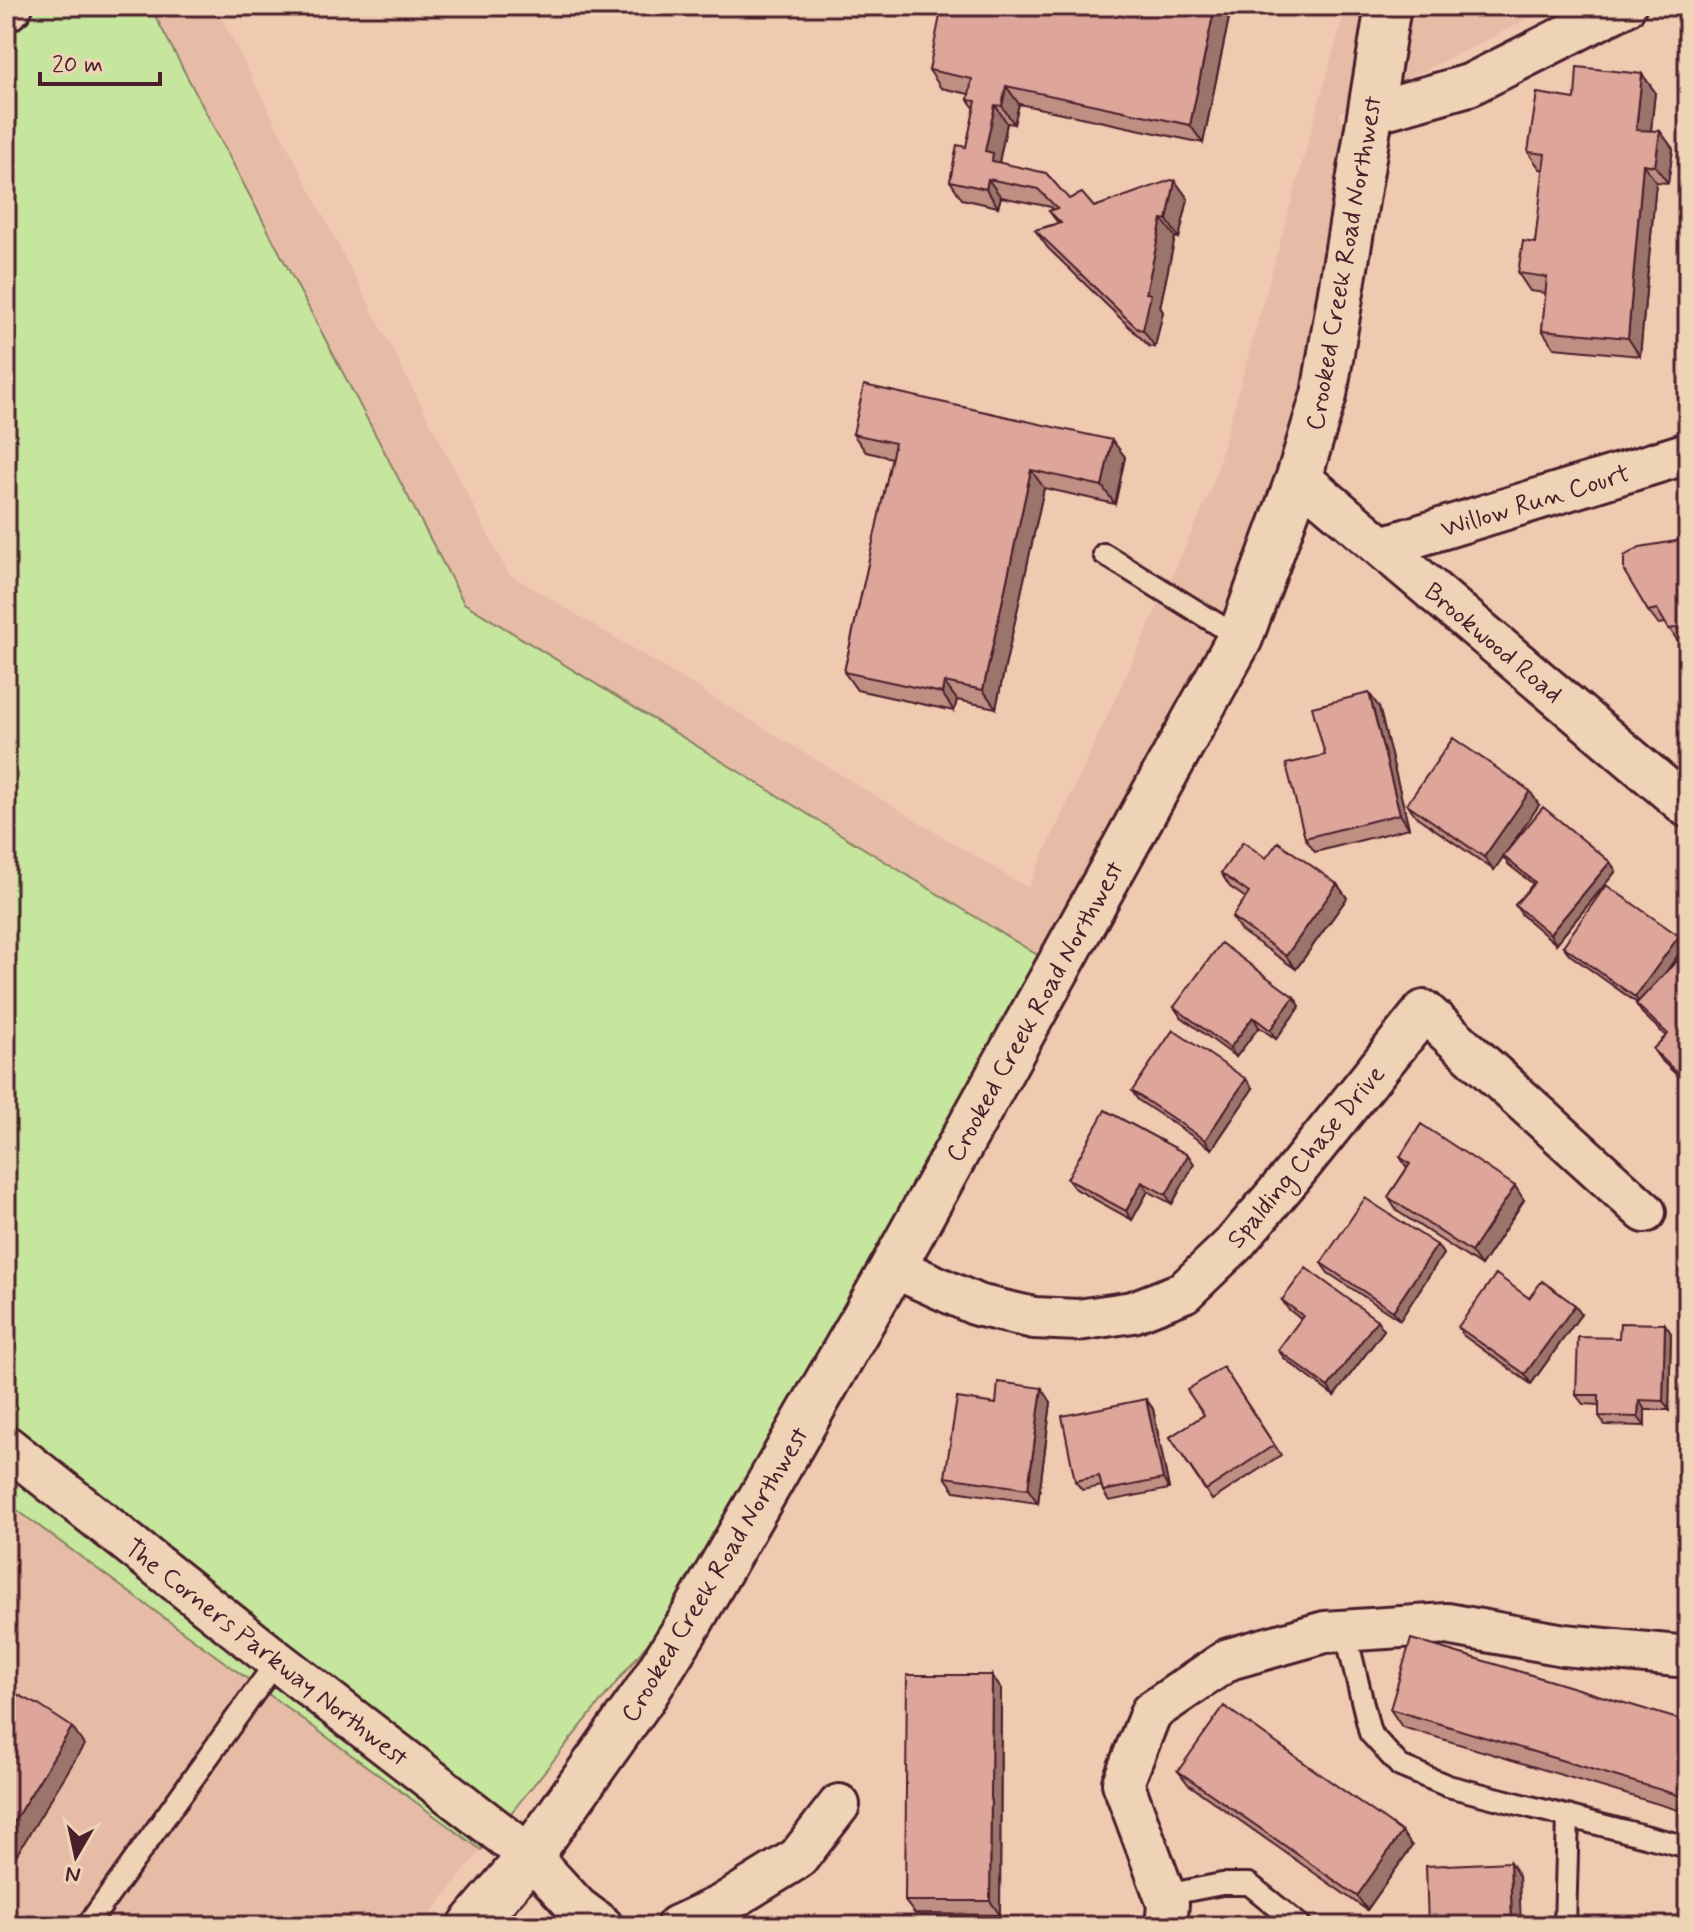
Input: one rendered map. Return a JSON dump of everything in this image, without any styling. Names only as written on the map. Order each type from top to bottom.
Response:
[{"type":"street","points":[[6,11],[12,6]]},
{"type":"street","name":"Crooked Creek Road Northwest","points":[[471,1926],[530,1856],[645,1694],[690,1622],[893,1267],[1240,638],[1299,477],[1324,395],[1388,6]]},
{"type":"street","points":[[1370,113],[1469,85],[1625,6]]},
{"type":"street","name":"Willow Run Court","points":[[1382,547],[1688,453]]},
{"type":"street","name":"Brookwood Road","points":[[1299,477],[1688,807]]},
{"type":"street","name":"Spalding Chase Drive","points":[[893,1267],[977,1305],[1034,1318],[1078,1320],[1133,1312],[1184,1292],[1235,1243],[1424,1011],[1645,1212]]},
{"type":"street","name":"The Corners Parkway Northwest","points":[[6,1446],[530,1856],[578,1908],[602,1926]]},
{"type":"street","points":[[1165,1910],[1123,1783],[1151,1712],[1229,1659],[1325,1632],[1447,1624],[1564,1645],[1688,1657]]},
{"type":"street","points":[[677,1926],[722,1905],[798,1858],[839,1805]]},
{"type":"lane","points":[[1104,554],[1240,638]]},
{"type":"lane","points":[[1345,1630],[1370,1733],[1400,1766],[1448,1786],[1688,1847]]},
{"type":"lane","points":[[87,1926],[277,1661]]},
{"type":"lane","points":[[1565,1926],[1568,1816]]},
{"type":"lane","points":[[1165,1910],[1222,1884],[1249,1884],[1301,1926]]},
{"type":"shaded area","points":[[150,6],[215,6],[508,573],[1028,888],[1210,493],[1346,6],[1554,6],[1340,113],[1369,207],[1272,544],[1044,959],[464,603]]},
{"type":"shaded area","points":[[6,1502],[481,1850],[421,1926],[6,1926]]},
{"type":"green space","points":[[6,6],[150,6],[464,603],[1044,959],[746,1522],[481,1850],[6,1502]]},
{"type":"building","points":[[942,6],[1215,6],[1190,125],[1006,86],[1002,106],[995,105],[985,151],[993,153],[992,161],[1046,173],[1069,199],[1082,193],[1094,207],[1175,181],[1167,220],[1162,219],[1146,293],[1151,294],[1143,330],[1138,329],[1035,230],[1061,223],[1049,211],[1057,208],[1038,189],[988,179],[986,189],[950,181],[957,145],[966,147],[976,101],[968,100],[972,79],[929,70]]},
{"type":"building","points":[[1577,67],[1642,74],[1636,130],[1660,131],[1655,166],[1643,164],[1628,338],[1542,330],[1547,277],[1518,273],[1523,241],[1535,243],[1545,154],[1528,152],[1537,93],[1575,99]]},
{"type":"building","points":[[864,385],[1112,440],[1102,486],[1031,470],[983,690],[944,682],[942,693],[844,672],[895,443],[853,434]]},
{"type":"building","points":[[1688,539],[1688,626],[1669,629],[1657,609],[1648,611],[1624,571],[1624,556],[1640,547]]},
{"type":"building","points":[[1369,693],[1400,814],[1305,838],[1286,764],[1325,755],[1312,707]]},
{"type":"building","points":[[1453,738],[1530,791],[1484,857],[1407,804]]},
{"type":"building","points":[[1543,807],[1610,862],[1550,934],[1515,905],[1535,882],[1503,856]]},
{"type":"building","points":[[1243,842],[1266,858],[1278,842],[1337,884],[1286,956],[1232,917],[1249,893],[1221,873]]},
{"type":"building","points":[[1606,885],[1679,936],[1635,997],[1563,946]]},
{"type":"building","points":[[1221,943],[1294,997],[1270,1030],[1253,1017],[1230,1048],[1174,1007]]},
{"type":"building","points":[[1684,953],[1688,957],[1688,1070],[1681,1077],[1653,1049],[1668,1034],[1636,1004]]},
{"type":"building","points":[[1173,1030],[1246,1079],[1205,1140],[1132,1091]]},
{"type":"building","points":[[1105,1110],[1188,1155],[1166,1195],[1142,1182],[1126,1211],[1067,1179]]},
{"type":"building","points":[[1421,1124],[1515,1186],[1471,1252],[1388,1197],[1410,1164],[1400,1157]]},
{"type":"building","points":[[1365,1198],[1437,1245],[1393,1311],[1321,1263]]},
{"type":"building","points":[[1306,1268],[1377,1320],[1328,1387],[1278,1350],[1303,1316],[1282,1300]]},
{"type":"building","points":[[1496,1274],[1529,1298],[1542,1281],[1575,1305],[1525,1374],[1458,1327]]},
{"type":"building","points":[[1620,1323],[1665,1324],[1663,1401],[1639,1400],[1638,1417],[1599,1416],[1599,1395],[1576,1395],[1578,1337],[1619,1338]]},
{"type":"building","points":[[1223,1367],[1274,1445],[1206,1490],[1170,1437],[1204,1415],[1187,1390]]},
{"type":"building","points":[[998,1382],[1042,1388],[1028,1489],[945,1477],[957,1398],[996,1404]]},
{"type":"building","points":[[1146,1399],[1163,1479],[1103,1491],[1099,1476],[1075,1481],[1062,1416]]},
{"type":"building","points":[[1411,1639],[1688,1722],[1688,1798],[1390,1709]]},
{"type":"building","points":[[907,1675],[992,1675],[990,1901],[905,1901]]},
{"type":"building","points":[[6,1689],[37,1704],[72,1727],[6,1834]]},
{"type":"building","points":[[1224,1706],[1402,1832],[1357,1896],[1178,1771]]},
{"type":"building","points":[[1510,1862],[1512,1926],[1428,1926],[1426,1866]]}]
